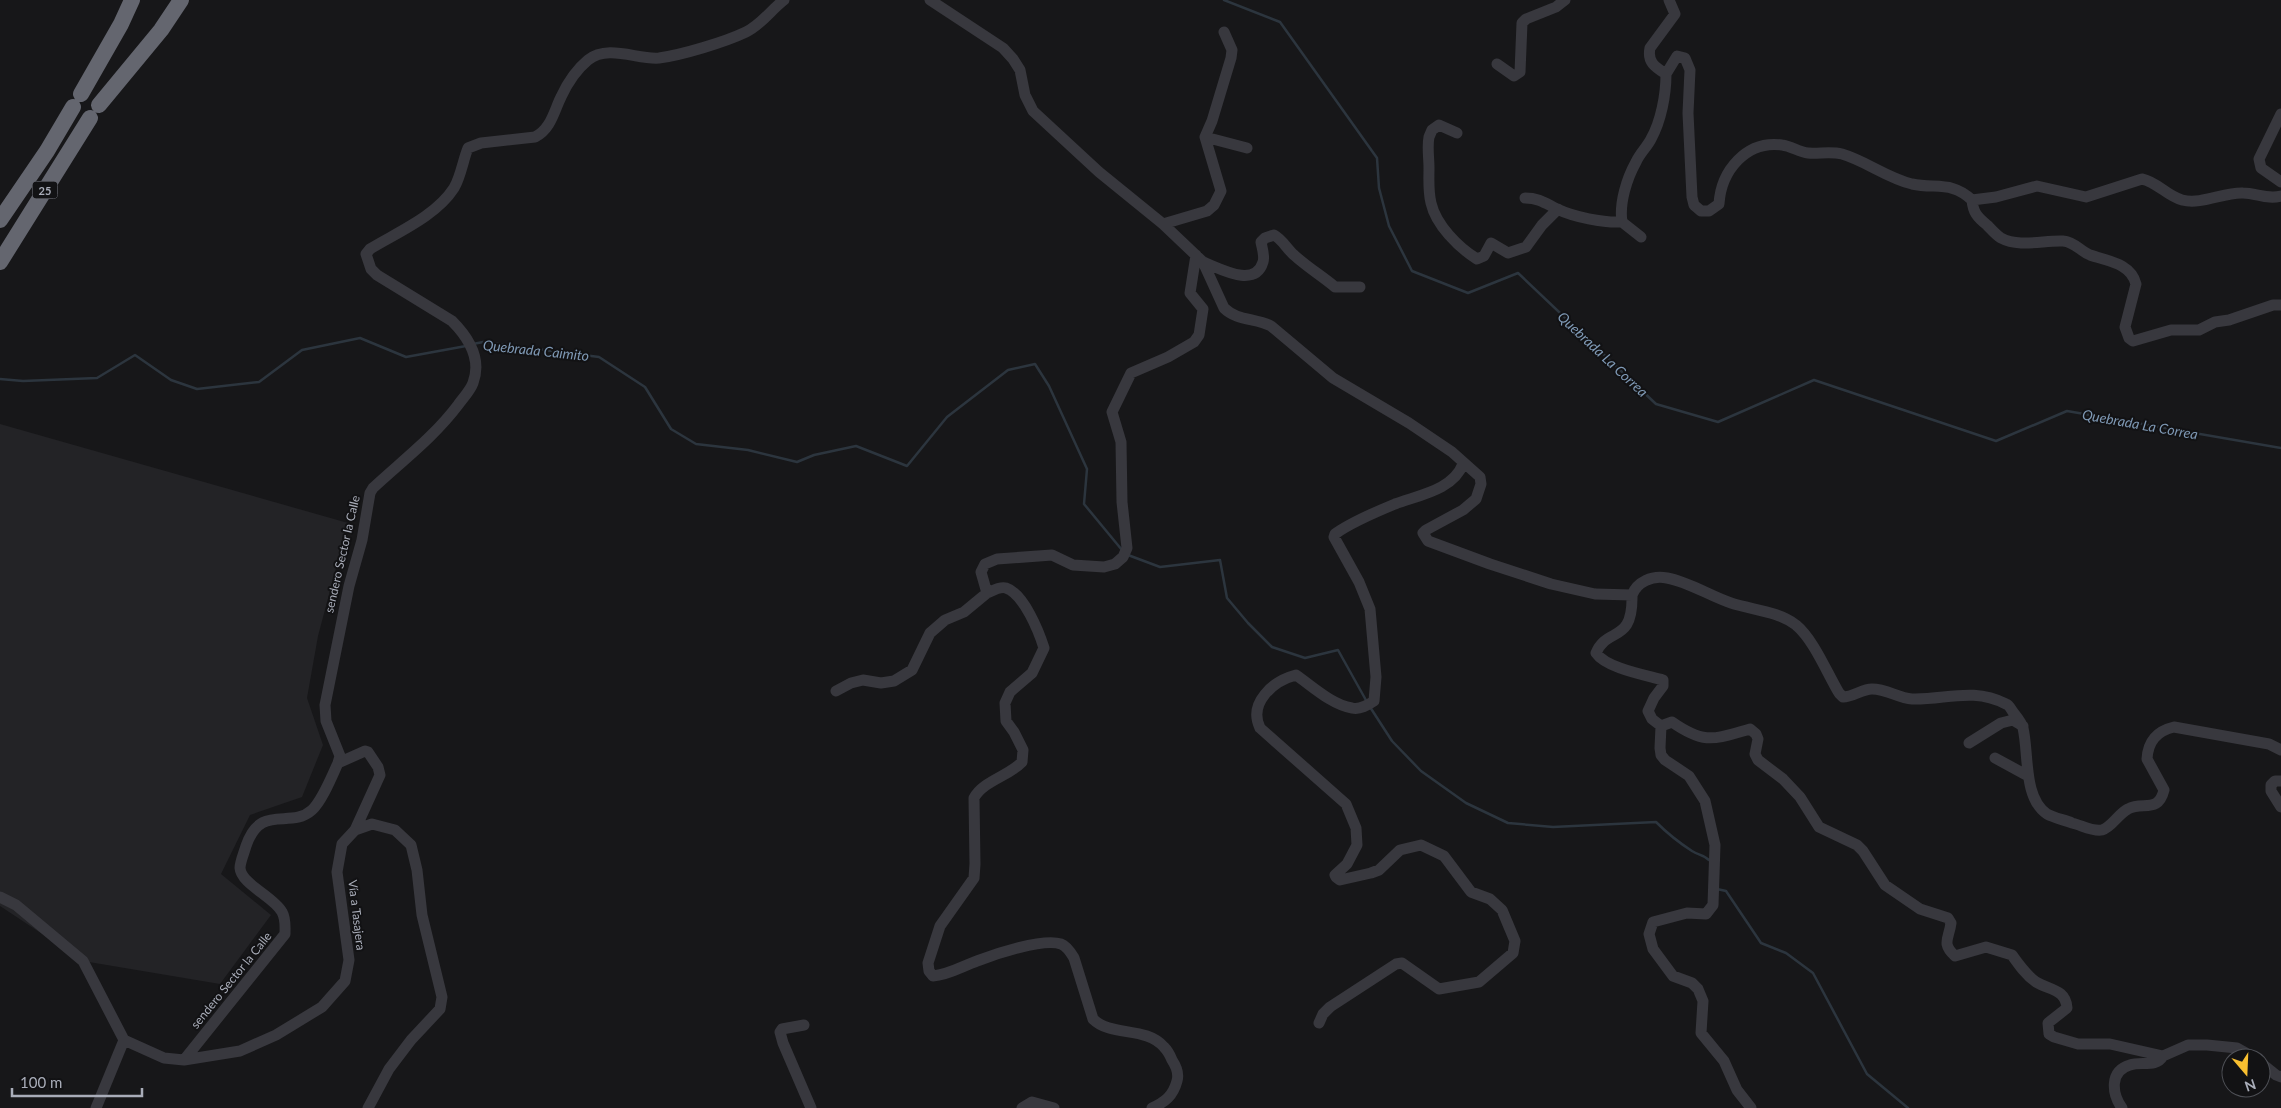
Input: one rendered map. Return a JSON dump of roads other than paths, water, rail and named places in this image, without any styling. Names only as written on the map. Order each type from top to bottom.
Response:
[{"type":"highway","name":"25","points":[[0,220],[47,152],[121,24],[132,0]]},
{"type":"highway","name":"25","points":[[0,262],[94,112],[161,30],[181,0]]},
{"type":"street","name":"sendero Sector la Calle","points":[[184,1060],[285,934],[285,920],[282,910],[242,876],[240,867],[248,843],[258,825],[271,819],[298,816],[312,811],[338,763],[340,756],[326,721],[325,705],[346,595],[362,540],[370,493],[378,483],[444,423],[468,392],[475,374],[473,349],[461,330],[452,321],[377,275],[371,269],[366,254],[370,249],[433,210],[444,200],[455,186],[468,148],[481,143],[530,138],[542,132],[552,119],[561,96],[575,74],[589,59],[606,54],[657,58],[710,44],[747,32],[784,0]]},
{"type":"street","points":[[930,0],[1003,48],[1020,70],[1025,95],[1033,111],[1098,172],[1163,224],[1199,258],[1237,276],[1254,273],[1261,268],[1264,260],[1262,242],[1265,238],[1274,235],[1281,238],[1289,251],[1299,260],[1318,272],[1335,287],[1360,287]]},
{"type":"street","points":[[1497,64],[1514,76],[1520,72],[1522,23],[1526,19],[1556,7],[1565,0]]},
{"type":"street","points":[[1666,74],[1654,67],[1649,55],[1650,48],[1674,14],[1669,0]]},
{"type":"street","points":[[1163,224],[1207,211],[1214,206],[1221,191],[1205,137],[1212,121],[1231,58],[1232,50],[1224,32]]},
{"type":"street","points":[[1622,222],[1621,209],[1628,182],[1635,163],[1651,139],[1657,124],[1663,102],[1666,74],[1677,56],[1685,58],[1690,70],[1688,113],[1690,191],[1694,205],[1698,210],[1709,211],[1716,208],[1719,204],[1722,185],[1728,171],[1751,148],[1781,144],[1807,153],[1842,154],[1912,184],[1951,187],[1963,192],[1972,200],[1976,216],[2001,238],[2016,242],[2063,241],[2076,245],[2089,255],[2105,258],[2128,270],[2135,278],[2136,284],[2126,327],[2128,338],[2133,341],[2171,330],[2199,330],[2215,322],[2238,317],[2273,305],[2281,306]]},
{"type":"street","points":[[2281,114],[2259,159],[2261,168],[2281,182]]},
{"type":"street","points":[[1457,133],[1439,125],[1432,130],[1429,137],[1430,194],[1434,211],[1441,223],[1458,244],[1470,254],[1477,259],[1480,258],[1491,243],[1508,253],[1526,247],[1542,225],[1558,209]]},
{"type":"street","points":[[1205,137],[1248,148]]},
{"type":"street","points":[[1972,200],[1996,197],[2037,186],[2086,197],[2142,179],[2184,201],[2196,201],[2243,193],[2274,198],[2281,196]]},
{"type":"street","points":[[1525,198],[1542,199],[1558,209],[1603,222],[1622,222],[1641,237]]},
{"type":"street","points":[[1199,258],[1224,308],[1230,314],[1263,322],[1271,326],[1333,378],[1402,418],[1452,452],[1463,464],[1480,477],[1481,484],[1476,499],[1463,510],[1423,532],[1428,540],[1490,564],[1551,584],[1596,594],[1632,595]]},
{"type":"street","points":[[987,593],[981,572],[985,564],[997,559],[1052,555],[1073,564],[1092,567],[1116,564],[1123,557],[1127,548],[1122,502],[1121,442],[1112,412],[1131,373],[1187,347],[1199,336],[1203,309],[1190,292],[1189,287],[1199,258]]},
{"type":"street","points":[[1319,1023],[1323,1014],[1330,1007],[1396,964],[1402,963],[1439,989],[1479,982],[1513,953],[1516,948],[1516,941],[1502,910],[1490,899],[1471,892],[1444,856],[1422,845],[1400,850],[1380,870],[1340,880],[1336,878],[1335,875],[1347,864],[1357,845],[1356,828],[1346,804],[1260,728],[1256,719],[1256,712],[1265,693],[1282,679],[1296,675],[1332,700],[1352,709],[1363,707],[1374,701],[1376,677],[1370,610],[1359,582],[1334,537],[1335,534],[1394,505],[1420,496],[1449,482],[1460,472],[1463,464]]},
{"type":"street","points":[[1661,726],[1652,719],[1648,711],[1654,698],[1663,686],[1663,680],[1628,670],[1604,660],[1596,653],[1598,648],[1622,631],[1630,620],[1632,595],[1635,587],[1654,578],[1666,578],[1730,603],[1784,618],[1806,635],[1839,694],[1843,697],[1870,689],[1885,690],[1912,699],[1949,695],[1980,696],[2008,704],[2023,726],[2028,776],[2034,796],[2040,807],[2048,815],[2097,831],[2108,827],[2122,812],[2132,807],[2150,806],[2160,801],[2164,790],[2147,759],[2150,745],[2163,730],[2174,726],[2269,744],[2281,750]]},
{"type":"street","points":[[836,691],[851,682],[863,680],[881,683],[894,681],[912,670],[930,632],[945,620],[964,612],[987,593],[996,589],[1005,588],[1017,596],[1038,629],[1044,648],[1032,673],[1010,692],[1005,703],[1006,721],[1023,750],[1022,762],[1014,770],[983,787],[974,798],[974,878],[940,926],[928,963],[929,971],[933,976],[940,976],[980,960],[1044,942],[1062,944],[1070,950],[1074,958],[1093,1020],[1099,1025],[1140,1033],[1163,1045],[1176,1065],[1178,1078],[1174,1092],[1163,1103],[1152,1108]]},
{"type":"street","points":[[1969,743],[2001,723],[2013,720],[2023,726]]},
{"type":"street","points":[[1661,726],[1672,722],[1697,737],[1714,739],[1750,729],[1758,739],[1755,754],[1758,760],[1782,779],[1800,797],[1819,827],[1857,845],[1863,851],[1873,870],[1888,888],[1920,909],[1948,918],[1951,923],[1946,941],[1948,949],[1955,956],[1986,948],[2012,955],[2021,968],[2036,982],[2056,990],[2064,997],[2067,1008],[2064,1012],[2050,1019],[2048,1023],[2049,1034],[2078,1044],[2098,1043],[2127,1046],[2163,1056]]},
{"type":"street","points":[[1661,726],[1660,748],[1662,755],[1665,760],[1688,776],[1705,801],[1715,845],[1713,906],[1706,914],[1687,914],[1653,922],[1648,934],[1653,949],[1673,976],[1678,980],[1692,982],[1698,989],[1703,1002],[1701,1033],[1724,1061],[1738,1090],[1751,1108]]},
{"type":"street","name":"Vía a Tasajera","points":[[124,1040],[164,1058],[184,1060],[240,1051],[276,1035],[322,1007],[345,981],[349,960],[338,872],[342,844],[355,830],[380,775],[380,771],[368,752],[365,751],[338,763]]},
{"type":"street","points":[[1995,758],[2028,776]]},
{"type":"street","points":[[2281,781],[2275,781],[2271,785],[2271,791],[2281,807]]},
{"type":"street","points":[[355,830],[372,824],[395,830],[411,845],[417,870],[422,915],[442,997],[440,1009],[411,1040],[390,1069],[368,1108]]},
{"type":"street","points":[[0,897],[16,905],[83,961],[124,1040],[96,1108]]},
{"type":"street","points":[[804,1025],[780,1032],[811,1108]]},
{"type":"street","points":[[2122,1108],[2118,1102],[2113,1084],[2118,1072],[2130,1064],[2154,1063],[2161,1060],[2163,1056],[2188,1046],[2207,1045],[2237,1048]]},
{"type":"street","points":[[1022,1108],[1032,1102],[1034,1105],[1054,1108]]},
{"type":"waterway","name":"Quebrada La Correa","points":[[1224,0],[1280,22],[1377,158],[1379,188],[1389,226],[1412,271],[1468,293],[1518,273],[1656,404],[1718,422],[1814,380],[1996,441],[2067,411],[2281,448]]},
{"type":"waterway","name":"Quebrada Caimito","points":[[0,379],[23,381],[97,378],[135,355],[171,380],[197,389],[259,382],[302,350],[360,338],[406,357],[466,346]]},
{"type":"waterway","points":[[473,344],[483,342],[599,357],[645,387],[671,429],[696,444],[748,450],[797,462],[814,455],[856,446],[907,466],[947,417],[1008,370],[1035,364],[1049,386],[1087,469],[1084,504],[1122,550]]},
{"type":"waterway","points":[[1128,555],[1160,567],[1220,560],[1227,598],[1272,647],[1305,658],[1338,650],[1367,702]]},
{"type":"waterway","points":[[1370,707],[1392,741],[1421,771],[1466,803],[1508,823],[1553,827],[1656,822],[1682,844],[1709,860]]},
{"type":"waterway","points":[[1717,889],[1726,891],[1761,943],[1786,953],[1813,973],[1867,1074],[1908,1108]]}]
